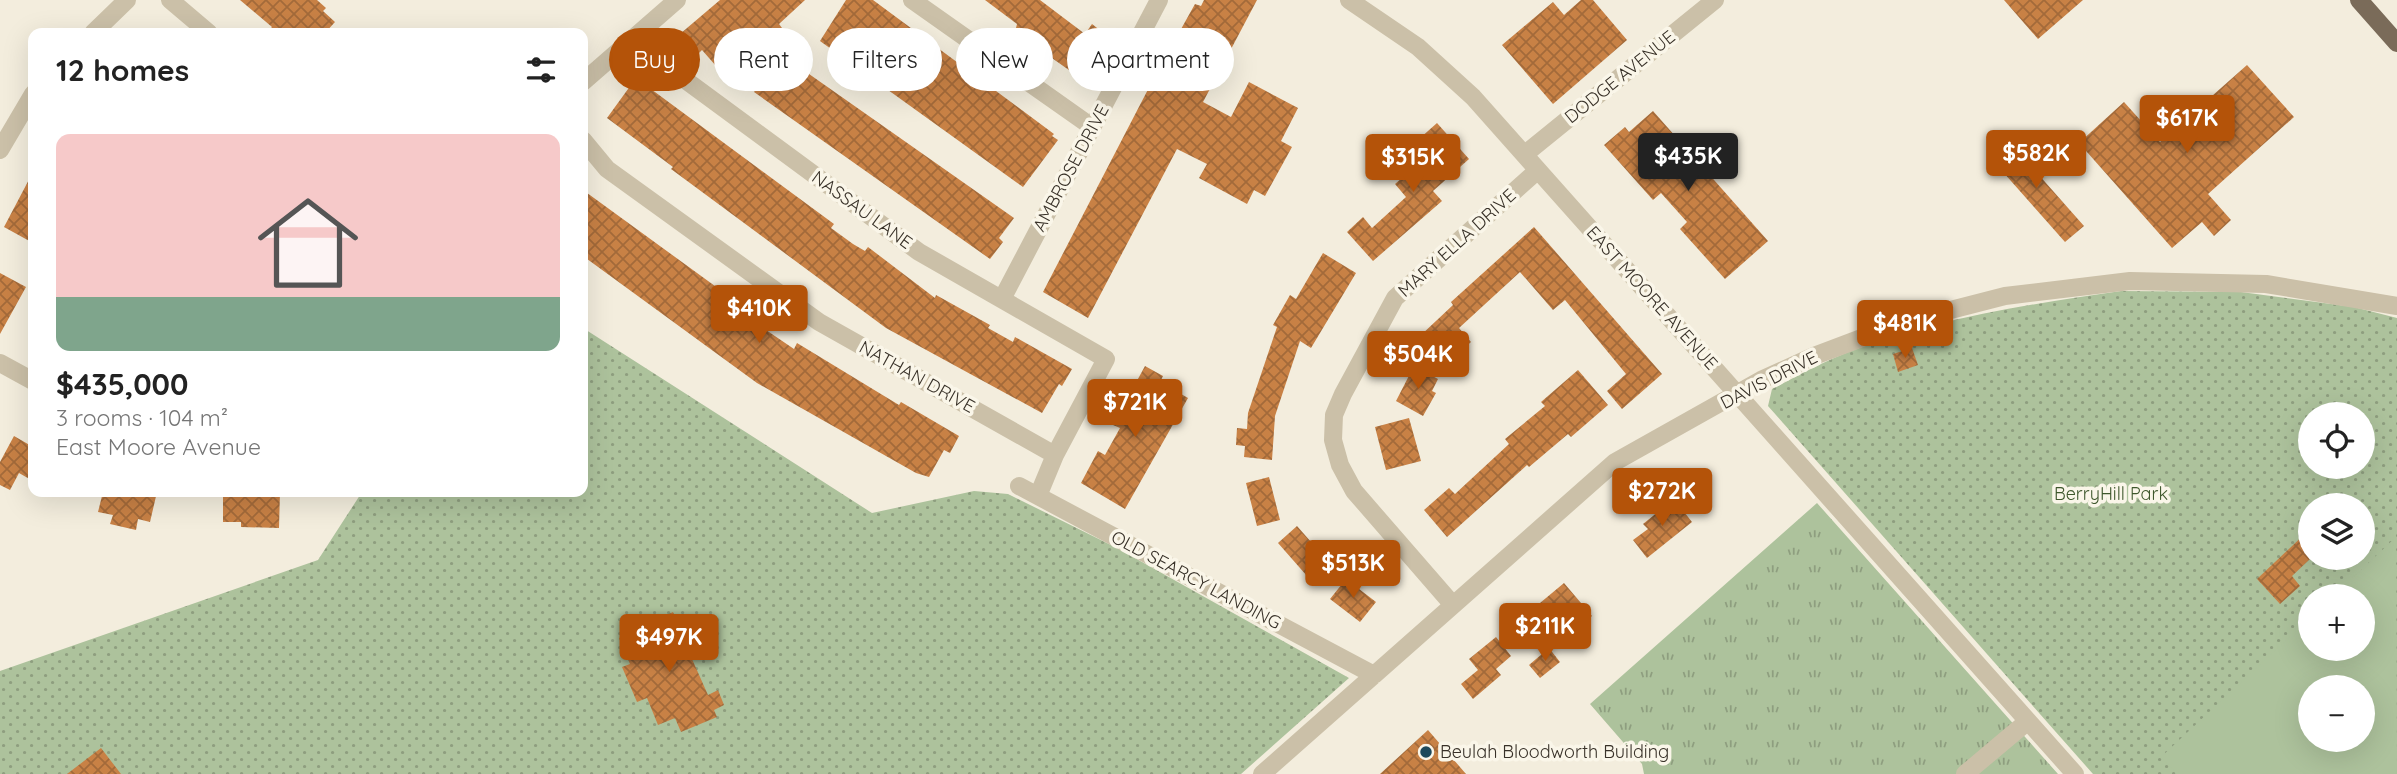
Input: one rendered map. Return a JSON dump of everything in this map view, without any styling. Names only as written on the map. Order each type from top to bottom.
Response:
[{"type":"main road","points":[[2359,0],[2397,43]]},
{"type":"street","points":[[98,28],[127,0]]},
{"type":"street","points":[[170,0],[203,28]]},
{"type":"street","points":[[645,28],[677,0]]},
{"type":"street","points":[[912,0],[1092,127]]},
{"type":"street","name":"AMBROSE DRIVE","points":[[1002,299],[1159,0]]},
{"type":"street","name":"EAST MOORE AVENUE","points":[[1349,0],[1418,47],[1455,79],[1525,154],[2075,774]]},
{"type":"street","name":"DODGE AVENUE","points":[[1525,154],[1715,0]]},
{"type":"street","points":[[588,78],[609,59]]},
{"type":"street","name":"NASSAU LANE","points":[[700,91],[919,252],[1106,359],[1055,455]]},
{"type":"street","points":[[0,150],[28,102]]},
{"type":"street","name":"NATHAN DRIVE","points":[[588,146],[607,169],[819,322],[1055,455]]},
{"type":"street","name":"MARY ELLA DRIVE","points":[[1453,605],[1354,491],[1336,453],[1334,415],[1381,320],[1395,298],[1538,170]]},
{"type":"street","name":"DAVIS DRIVE","points":[[1262,774],[1615,463],[1737,395],[1814,356],[1903,322],[2005,296],[2130,281],[2266,284],[2397,306]]},
{"type":"street","points":[[0,363],[28,378]]},
{"type":"street","points":[[1038,496],[1055,455]]},
{"type":"street","name":"OLD SEARCY LANDING","points":[[1019,486],[1374,675]]},
{"type":"street","points":[[1965,774],[2028,721]]},
{"type":"green space","name":"BerryHill Park","points":[[2121,291],[2241,292],[2354,307],[2397,318],[2397,774],[2093,774],[1768,406],[1772,389],[1868,345],[1939,324],[2012,308]]},
{"type":"green space","points":[[588,331],[872,513],[974,491],[1008,494],[1117,548],[1349,678],[1241,774],[0,774],[0,671],[318,560],[359,497],[588,497]]},
{"type":"green space","points":[[1817,503],[2058,774],[1644,774],[1642,764],[1590,704]]},
{"type":"green space","points":[[2396,537],[2397,774],[2177,774],[2161,757],[2298,629],[2298,661],[2375,661],[2375,584],[2346,584],[2361,570],[2375,570],[2375,557]]},
{"type":"building","points":[[240,0],[317,0],[326,8],[323,11],[335,22],[330,28],[272,27]]},
{"type":"building","points":[[720,0],[805,0],[779,24],[782,28],[714,28],[714,64],[702,50],[700,52],[700,28],[687,28]]},
{"type":"building","points":[[846,0],[873,0],[911,28],[828,28]]},
{"type":"building","points":[[985,0],[1040,0],[1077,28],[1067,28],[1067,69],[1053,59],[1053,28],[1016,28],[1017,24]]},
{"type":"building","points":[[1204,0],[1257,0],[1234,43],[1234,28],[1182,28],[1195,4],[1201,6]]},
{"type":"building","points":[[1581,0],[1593,0],[1627,40],[1553,104],[1502,45],[1553,2],[1564,15]]},
{"type":"building","points":[[2004,0],[2083,0],[2038,39]]},
{"type":"building","points":[[827,30],[827,46],[820,41]]},
{"type":"building","points":[[942,51],[956,61],[956,91],[996,91],[1054,134],[1052,136],[1058,140],[1023,187],[890,91],[942,91]]},
{"type":"building","points":[[2247,65],[2294,117],[2208,194],[2231,220],[2214,236],[2202,222],[2172,248],[2079,143],[2124,102],[2160,142]]},
{"type":"building","points":[[813,77],[827,87],[827,91],[833,91],[1014,218],[999,238],[1003,242],[990,259],[754,92],[813,91]]},
{"type":"building","points":[[1249,82],[1298,108],[1281,141],[1292,147],[1265,196],[1254,190],[1247,204],[1199,178],[1207,164],[1177,149],[1088,318],[1043,292],[1147,91],[1209,91],[1203,102],[1231,117]]},
{"type":"building","points":[[627,91],[654,91],[834,224],[831,228],[853,244],[865,251],[868,247],[935,298],[936,295],[990,325],[988,328],[1013,342],[1015,337],[1072,369],[1062,386],[1059,384],[1042,413],[886,328],[671,169],[673,167],[607,118]]},
{"type":"building","points":[[1653,111],[1768,241],[1725,279],[1680,229],[1687,222],[1661,193],[1653,200],[1604,145],[1625,127],[1629,132]]},
{"type":"building","points":[[1437,123],[1469,159],[1433,191],[1442,201],[1373,261],[1347,232],[1363,217],[1372,228],[1406,197],[1395,184],[1423,160],[1421,157],[1429,150],[1419,139]]},
{"type":"building","points":[[2007,139],[2084,226],[2065,242],[1988,155]]},
{"type":"building","points":[[28,181],[28,240],[4,227]]},
{"type":"building","points":[[588,194],[763,321],[760,326],[794,349],[797,343],[899,405],[901,402],[959,436],[950,453],[944,450],[929,477],[916,473],[757,383],[588,260]]},
{"type":"building","points":[[1534,227],[1662,374],[1622,409],[1607,391],[1626,374],[1565,300],[1553,310],[1520,272],[1459,328],[1471,342],[1453,358],[1442,346],[1435,353],[1420,336],[1453,305],[1451,302]]},
{"type":"building","points":[[1323,253],[1356,273],[1311,348],[1300,341],[1275,416],[1272,460],[1244,457],[1245,446],[1236,445],[1237,428],[1247,429],[1248,413],[1277,327],[1273,325],[1290,295],[1296,299]]},
{"type":"building","points":[[0,273],[26,287],[0,334]]},
{"type":"building","points":[[1912,348],[1918,365],[1898,372],[1893,354]]},
{"type":"building","points":[[1145,366],[1163,376],[1160,382],[1188,398],[1125,509],[1081,483],[1098,451],[1105,455],[1120,428],[1113,425]]},
{"type":"building","points":[[1414,366],[1438,379],[1432,391],[1436,393],[1423,416],[1396,401]]},
{"type":"building","points":[[1578,370],[1608,405],[1571,437],[1568,434],[1529,467],[1527,465],[1447,537],[1424,510],[1449,488],[1455,494],[1509,444],[1505,439],[1545,406],[1541,402]]},
{"type":"building","points":[[1409,418],[1421,461],[1386,470],[1375,427]]},
{"type":"building","points":[[14,436],[28,444],[28,478],[19,473],[10,490],[0,485],[0,462]]},
{"type":"building","points":[[1269,477],[1280,520],[1257,526],[1246,483]]},
{"type":"building","points":[[102,497],[156,497],[150,522],[138,519],[136,530],[110,524],[113,515],[98,512]]},
{"type":"building","points":[[223,497],[280,497],[279,528],[241,527],[241,522],[223,522]]},
{"type":"building","points":[[1674,499],[1692,522],[1647,558],[1633,540],[1648,529],[1643,524]]},
{"type":"building","points":[[1297,526],[1326,559],[1307,576],[1278,543]]},
{"type":"building","points":[[2298,540],[2298,570],[2292,576],[2298,588],[2280,604],[2257,579]]},
{"type":"building","points":[[1346,579],[1376,602],[1360,622],[1330,599]]},
{"type":"building","points":[[1564,583],[1592,616],[1578,628],[1565,613],[1550,627],[1534,608]]},
{"type":"building","points":[[673,612],[686,642],[699,637],[706,653],[692,659],[708,695],[718,690],[724,705],[714,710],[717,717],[681,732],[675,718],[658,725],[647,698],[637,702],[622,667],[630,664],[619,638]]},
{"type":"building","points":[[1496,637],[1511,656],[1496,669],[1501,675],[1473,699],[1461,684],[1478,670],[1469,659]]},
{"type":"building","points":[[1549,648],[1560,662],[1540,678],[1529,665]]},
{"type":"building","name":"Beulah Bloodworth Building","points":[[1428,730],[1466,774],[1380,774]]},
{"type":"building","points":[[101,748],[121,774],[67,774]]},
{"type":"place","name":"Beulah Bloodworth Building","points":[[1426,752]]}]
